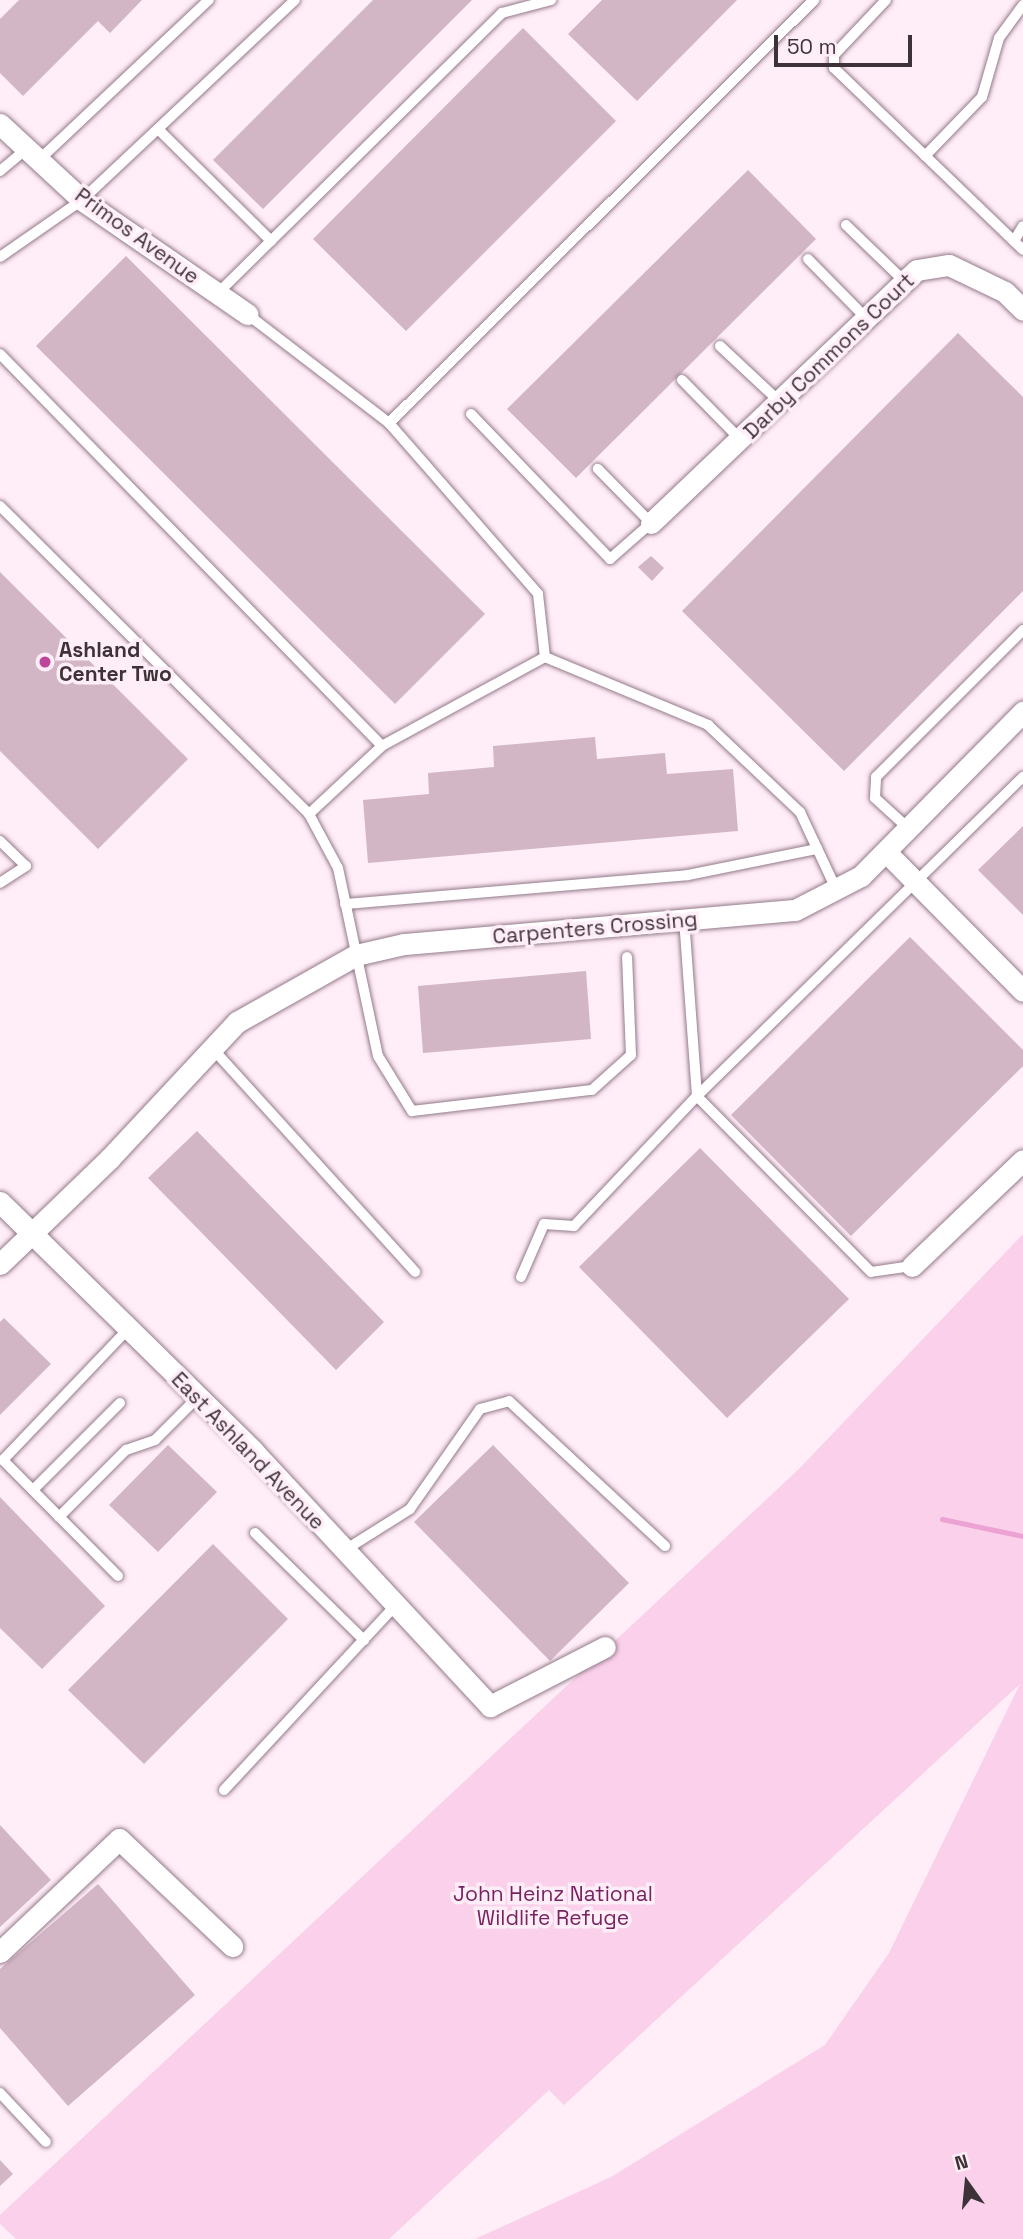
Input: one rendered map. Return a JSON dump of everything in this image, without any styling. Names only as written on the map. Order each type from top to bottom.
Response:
[{"type":"street","name":"Primos Avenue","points":[[0,124],[82,200],[247,314]]},
{"type":"street","name":"Darby Commons Court","points":[[651,523],[917,270],[949,265],[1005,292],[1023,310]]},
{"type":"street","name":"Carpenters Crossing","points":[[0,1264],[151,1116],[237,1022],[356,955],[404,944],[795,910],[836,889],[886,852],[1023,712]]},
{"type":"street","points":[[886,852],[1023,990]]},
{"type":"street","points":[[912,1266],[1023,1160]]},
{"type":"street","name":"East Ashland Avenue","points":[[0,1202],[345,1550],[490,1706],[604,1647]]},
{"type":"street","points":[[0,1952],[119,1839],[232,1946]]},
{"type":"lane","points":[[0,171],[34,153],[209,0]]},
{"type":"lane","points":[[0,257],[82,200],[295,0]]},
{"type":"lane","points":[[218,293],[502,13],[551,0]]},
{"type":"lane","points":[[388,423],[814,0]]},
{"type":"lane","points":[[886,0],[834,55],[834,68],[1023,250]]},
{"type":"lane","points":[[925,156],[982,97],[999,38],[1023,5]]},
{"type":"lane","points":[[158,129],[271,242]]},
{"type":"lane","points":[[846,225],[905,282]]},
{"type":"lane","points":[[1014,241],[1023,226]]},
{"type":"lane","points":[[808,259],[867,318]]},
{"type":"lane","points":[[247,314],[388,423],[538,594],[545,657]]},
{"type":"lane","points":[[720,346],[780,403]]},
{"type":"lane","points":[[0,354],[382,746]]},
{"type":"lane","points":[[682,380],[741,440]]},
{"type":"lane","points":[[471,414],[610,559],[651,523],[598,469]]},
{"type":"lane","points":[[0,506],[309,814],[338,869],[378,1056],[412,1111],[592,1090],[631,1055],[628,957]]},
{"type":"lane","points":[[909,829],[875,798],[876,777],[1023,630]]},
{"type":"lane","points":[[309,814],[382,746],[545,657]]},
{"type":"lane","points":[[545,657],[708,725],[800,813],[836,889]]},
{"type":"lane","points":[[521,1277],[544,1224],[574,1226],[697,1096],[918,885],[1023,777]]},
{"type":"lane","points":[[0,841],[26,866],[0,883]]},
{"type":"lane","points":[[345,904],[688,875],[817,849]]},
{"type":"lane","points":[[684,921],[697,1096],[871,1272],[912,1266]]},
{"type":"lane","points":[[213,1049],[415,1272]]},
{"type":"lane","points":[[118,1576],[3,1460],[128,1329]]},
{"type":"lane","points":[[60,1517],[126,1450],[155,1440],[197,1398]]},
{"type":"lane","points":[[345,1550],[410,1509],[480,1409],[509,1401],[665,1546]]},
{"type":"lane","points":[[33,1490],[121,1402]]},
{"type":"lane","points":[[255,1533],[363,1640]]},
{"type":"lane","points":[[224,1790],[397,1605]]},
{"type":"lane","points":[[0,2094],[46,2142]]},
{"type":"green space","name":"John Heinz National Wildlife Refuge","points":[[1023,1234],[1023,2239],[475,2239],[611,2177],[825,2045],[889,1953],[1020,1684],[564,2105],[549,2090],[389,2239],[16,2239],[0,2224],[0,2215],[799,1469]]},
{"type":"building","points":[[19,0],[142,0],[110,33],[98,21],[23,96],[0,73],[0,19]]},
{"type":"building","points":[[373,0],[472,0],[263,209],[213,160]]},
{"type":"building","points":[[602,0],[737,0],[637,101],[568,34]]},
{"type":"building","points":[[523,28],[616,121],[406,331],[313,239]]},
{"type":"building","points":[[748,170],[816,239],[576,478],[507,409]]},
{"type":"building","points":[[126,256],[485,614],[395,704],[36,346]]},
{"type":"building","points":[[958,333],[1023,397],[1023,591],[844,771],[682,611]]},
{"type":"building","points":[[651,556],[664,568],[652,581],[638,567]]},
{"type":"building","name":"Ashland Center Two","points":[[0,572],[188,759],[98,849],[0,751]]},
{"type":"building","points":[[595,737],[597,759],[665,753],[667,774],[733,769],[738,831],[368,863],[363,800],[429,794],[428,773],[494,767],[493,746]]},
{"type":"building","points":[[1023,826],[1023,915],[978,870]]},
{"type":"building","points":[[910,937],[1023,1050],[1023,1066],[851,1236],[731,1115]]},
{"type":"building","points":[[586,971],[591,1039],[423,1053],[418,986]]},
{"type":"building","points":[[197,1131],[384,1322],[336,1370],[148,1178]]},
{"type":"building","points":[[700,1148],[849,1299],[727,1418],[579,1267]]},
{"type":"building","points":[[4,1318],[51,1364],[0,1415],[0,1322]]},
{"type":"building","points":[[168,1445],[217,1492],[158,1552],[109,1505]]},
{"type":"building","points":[[493,1445],[629,1583],[550,1661],[414,1522]]},
{"type":"building","points":[[0,1497],[105,1606],[42,1669],[0,1628]]},
{"type":"building","points":[[213,1544],[288,1619],[144,1764],[68,1690]]},
{"type":"building","points":[[0,1825],[51,1880],[0,1927]]},
{"type":"building","points":[[98,1884],[195,1995],[68,2106],[0,2028],[0,1969]]},
{"type":"building","points":[[0,2160],[13,2174],[0,2186]]},
{"type":"waterway","points":[[942,1519],[1023,1536]]},
{"type":"place","name":"Ashland Center Two","points":[[45,662]]}]
